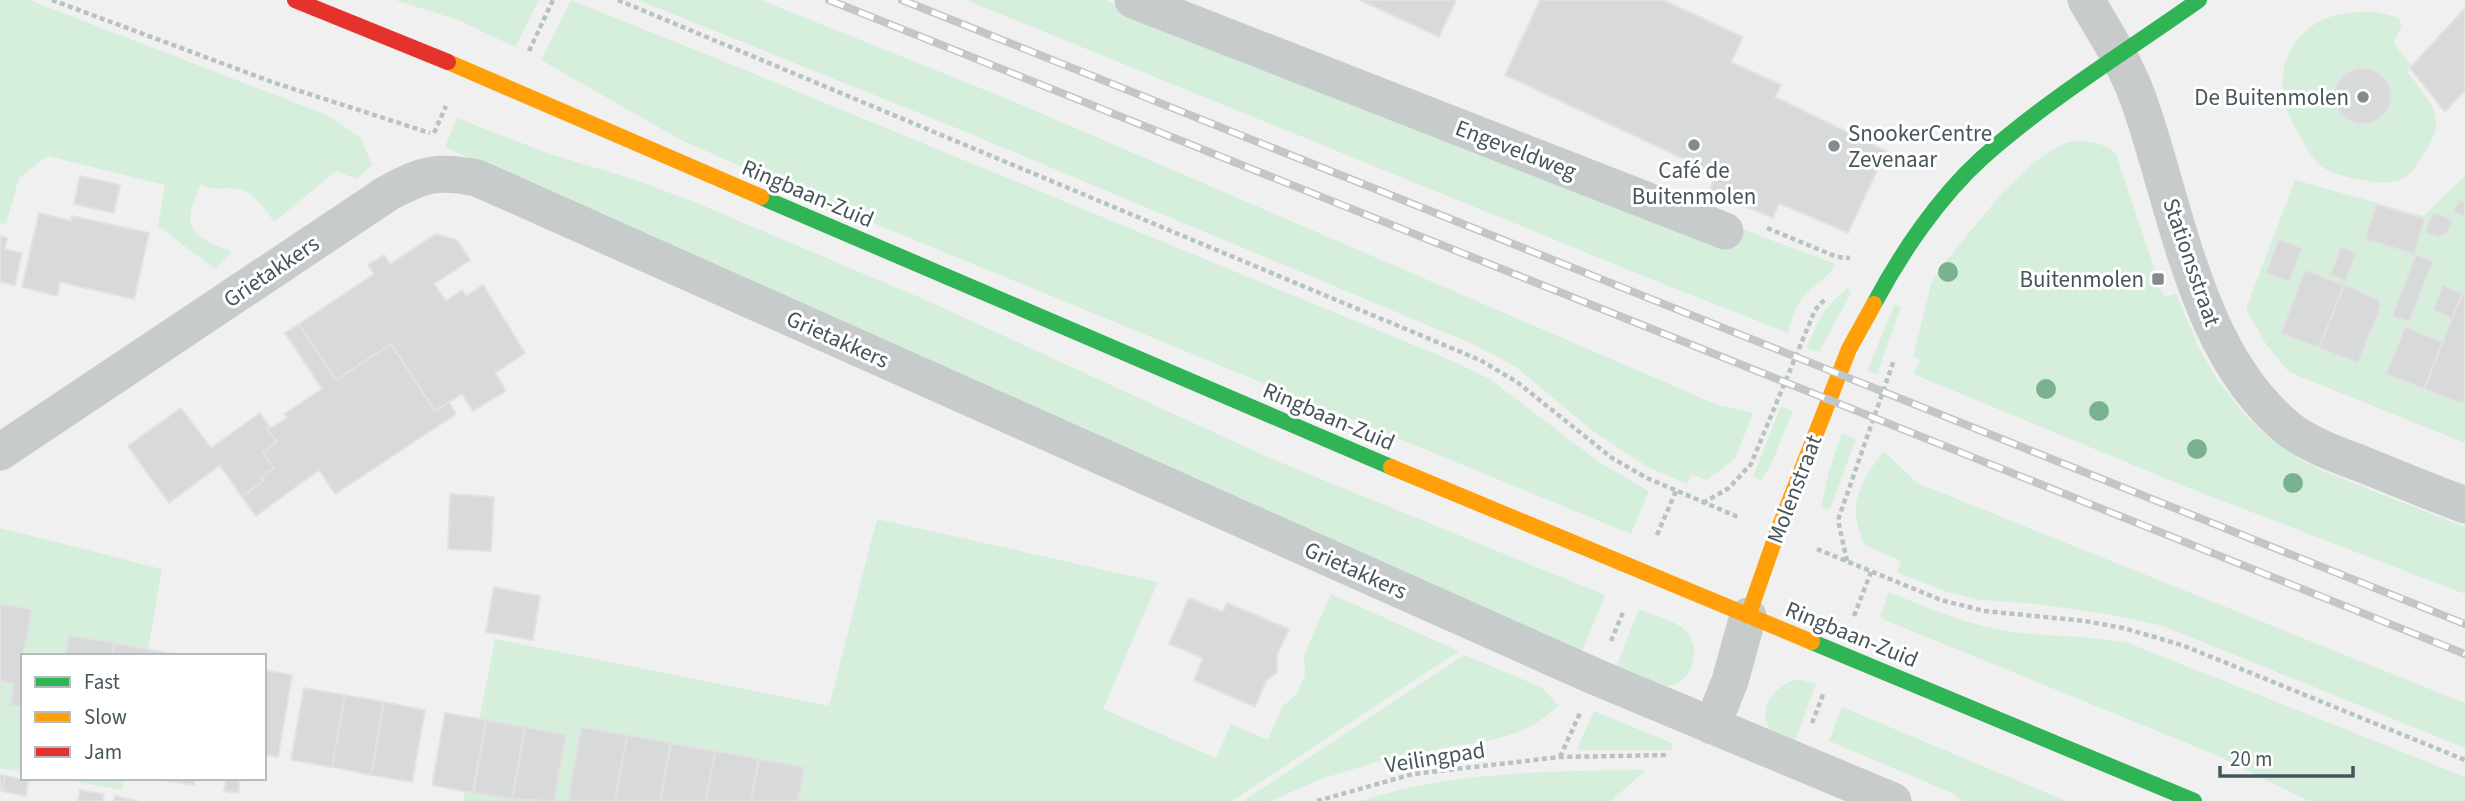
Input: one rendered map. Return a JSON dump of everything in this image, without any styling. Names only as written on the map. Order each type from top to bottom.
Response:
[{"type":"street","name":"Ringbaan-Zuid","points":[[295,0],[537,101],[1135,359],[2194,801]]},
{"type":"street","name":"Engeveldweg","points":[[1133,0],[1725,231]]},
{"type":"street","name":"Stationsstraat","points":[[2086,0],[2119,55],[2138,97],[2206,313],[2232,364],[2260,399],[2291,431],[2335,454],[2465,505]]},
{"type":"street","name":"Molenstraat","points":[[1712,726],[1730,681],[1748,616],[1777,533],[1846,358],[1873,302],[1897,261],[1937,208],[1981,159],[2040,112],[2199,0]]},
{"type":"street","name":"Grietakkers","points":[[0,452],[388,193],[429,174],[451,173],[477,178],[1583,671],[1893,801]]},
{"type":"path","points":[[52,0],[275,83],[434,134]]},
{"type":"path","points":[[618,0],[1480,360],[1517,382],[1612,458],[1647,478],[1703,503]]},
{"type":"path","points":[[1725,231],[1736,217],[1837,257],[1897,261]]},
{"type":"path","points":[[1897,349],[1838,520],[1847,561],[1941,600],[1984,611],[2085,621],[2123,628],[2182,645],[2465,760]]},
{"type":"path","name":"Veilingpad","points":[[1317,801],[1413,774],[1560,757]]},
{"type":"green space","points":[[0,0],[29,0],[327,115],[361,138],[372,165],[357,179],[336,171],[274,222],[259,202],[244,190],[216,189],[201,184],[191,211],[192,228],[206,240],[232,252],[215,269],[158,226],[165,185],[48,156],[19,178],[6,224],[0,223]]},
{"type":"green space","points":[[395,0],[539,0],[515,47],[458,20]]},
{"type":"green space","points":[[571,0],[1455,362],[1490,379],[1599,462],[1649,491],[1631,534],[810,197],[679,139],[541,60]]},
{"type":"green space","points":[[638,0],[761,0],[1015,102],[1718,405],[1753,413],[1735,459],[1707,480],[1691,474],[1687,484],[1650,468],[1621,450],[1593,431],[1516,367],[1475,345],[961,130]]},
{"type":"green space","points":[[966,0],[1107,0],[1726,250],[1736,227],[1836,264],[1800,301],[1788,333]]},
{"type":"green space","points":[[2356,12],[2378,12],[2399,18],[2402,27],[2393,43],[2410,63],[2408,72],[2434,111],[2436,120],[2431,142],[2412,171],[2396,181],[2361,180],[2337,174],[2321,166],[2302,140],[2284,101],[2283,70],[2295,43],[2320,21]]},
{"type":"green space","points":[[457,118],[550,154],[692,201],[928,301],[1272,459],[1605,595],[1581,654],[445,147]]},
{"type":"green space","points":[[2069,142],[2100,144],[2116,154],[2164,297],[2176,294],[2200,350],[2217,379],[2244,414],[2271,439],[2323,471],[2465,527],[2465,594],[2189,488],[1913,374],[1920,360],[1913,356],[1931,284],[1941,267],[2003,192],[2035,162],[2055,148]]},
{"type":"green space","points":[[2465,176],[2465,202],[2459,199],[2453,211],[2465,217],[2465,295],[2443,342],[2404,327],[2386,374],[2462,404],[2465,398],[2465,443],[2289,372],[2266,344],[2246,309],[2295,180],[2423,216]],"holes":[[[2279,240],[2302,248],[2289,282],[2266,273]],[[2305,271],[2378,298],[2381,306],[2358,363],[2281,333]]]},
{"type":"green space","points":[[1848,288],[1851,293],[1819,352],[1807,348],[1822,315]]},
{"type":"green space","points":[[1895,304],[1901,307],[1877,374],[1867,371]]},
{"type":"green space","points":[[1781,406],[1793,411],[1770,467],[1761,480],[1753,477]]},
{"type":"green space","points":[[1842,433],[1856,439],[1830,509],[1821,508],[1829,471]]},
{"type":"green space","points":[[1884,451],[1917,483],[2465,703],[2465,748],[2163,626],[2037,604],[1980,600],[1947,592],[1897,572],[1901,561],[1863,543],[1856,516],[1860,490]]},
{"type":"green space","points":[[877,519],[1158,582],[1103,709],[1216,758],[1231,724],[1268,740],[1282,707],[1297,694],[1305,674],[1304,655],[1331,594],[1459,651],[1232,801],[463,801],[495,639],[829,706]]},
{"type":"green space","points":[[0,528],[162,569],[147,654],[21,654],[21,772],[0,768]]},
{"type":"green space","points":[[1889,592],[1982,626],[2028,634],[2128,643],[2465,777],[2465,801],[2308,801],[2216,755],[1887,621],[1880,616]]},
{"type":"green space","points":[[1639,609],[1676,624],[1690,637],[1693,663],[1684,678],[1677,683],[1668,686],[1656,684],[1615,669]]},
{"type":"green space","points":[[1464,655],[1541,687],[1559,706],[1535,724],[1516,733],[1492,740],[1396,756],[1321,779],[1271,801],[1243,801]]},
{"type":"green space","points":[[1798,679],[1816,684],[1794,744],[1780,739],[1770,730],[1765,712],[1773,695],[1780,688]]},
{"type":"green space","points":[[1842,707],[2066,801],[1962,801],[1952,793],[1829,741]]},
{"type":"green space","points":[[1594,711],[1672,743],[1672,750],[1577,749]]},
{"type":"green space","points":[[1646,770],[1611,801],[1360,801],[1395,791],[1466,778],[1538,772]]},
{"type":"green space","points":[[68,780],[124,780],[122,790]]},
{"type":"building","points":[[1360,0],[1456,0],[1439,37]]},
{"type":"building","points":[[1540,0],[1663,0],[1743,37],[1731,62],[1781,85],[1775,97],[1886,151],[1848,233],[1779,203],[1773,218],[1709,192],[1716,174],[1505,75]]},
{"type":"building","points":[[2465,8],[2465,90],[2445,112],[2410,68]]},
{"type":"building","name":"De Buitenmolen","points":[[2357,68],[2369,68],[2379,72],[2387,80],[2391,96],[2387,112],[2379,120],[2369,124],[2357,124],[2347,120],[2339,112],[2335,102],[2335,90],[2339,80],[2347,72]]},
{"type":"building","points":[[80,176],[120,185],[114,213],[74,204]]},
{"type":"building","points":[[2459,199],[2465,202],[2465,217],[2453,212]]},
{"type":"building","points":[[2376,204],[2425,219],[2414,254],[2365,239]]},
{"type":"building","points":[[2433,212],[2453,220],[2448,232],[2438,237],[2425,232]]},
{"type":"building","points":[[39,213],[71,221],[72,216],[149,233],[134,299],[60,282],[57,296],[22,287]]},
{"type":"building","points":[[436,234],[457,240],[470,260],[434,284],[446,301],[462,290],[466,296],[483,285],[525,353],[495,373],[506,391],[473,411],[462,394],[435,411],[391,344],[336,380],[299,324],[374,274],[368,265],[384,255],[390,264]]},
{"type":"building","points":[[0,236],[7,238],[5,249],[22,253],[15,285],[0,282]]},
{"type":"building","points":[[2279,239],[2302,248],[2289,282],[2266,273]]},
{"type":"building","points":[[2341,247],[2356,253],[2346,281],[2330,275]]},
{"type":"building","points":[[2416,254],[2433,261],[2409,322],[2392,316]]},
{"type":"building","points":[[2305,270],[2344,285],[2319,348],[2281,333]]},
{"type":"building","points":[[2443,284],[2462,294],[2452,319],[2433,310]]},
{"type":"building","points":[[2344,285],[2378,299],[2381,306],[2358,363],[2319,348]]},
{"type":"building","points":[[2462,294],[2465,295],[2463,404],[2424,389]]},
{"type":"building","points":[[299,324],[336,380],[391,344],[435,411],[449,402],[456,414],[335,494],[319,470],[256,516],[242,497],[264,480],[261,477],[274,468],[263,452],[277,442],[266,427],[268,425],[271,428],[287,418],[284,414],[322,389],[285,333]]},
{"type":"building","points":[[2405,327],[2443,342],[2424,389],[2386,374]]},
{"type":"building","points":[[181,408],[211,448],[260,413],[277,442],[263,452],[274,468],[261,477],[264,480],[242,497],[220,465],[169,503],[128,446]]},
{"type":"building","points":[[450,494],[494,497],[491,551],[448,549]]},
{"type":"building","points":[[494,587],[540,596],[533,640],[486,632]]},
{"type":"building","points":[[1189,598],[1223,612],[1227,603],[1289,629],[1277,655],[1277,672],[1266,681],[1255,707],[1194,680],[1203,658],[1169,644]]},
{"type":"building","points":[[0,604],[32,609],[23,654],[21,654],[21,707],[10,705],[14,684],[0,681]]},
{"type":"building","points":[[69,635],[115,643],[112,654],[65,654]]},
{"type":"building","points":[[115,643],[158,651],[157,654],[112,654]]},
{"type":"building","points":[[266,670],[292,675],[278,757],[266,755]]},
{"type":"building","points":[[304,688],[345,695],[332,767],[291,760]]},
{"type":"building","points":[[345,695],[384,702],[371,775],[332,767]]},
{"type":"building","points":[[384,702],[425,710],[412,782],[371,775]]},
{"type":"building","points":[[445,713],[486,720],[473,793],[432,785]]},
{"type":"building","points":[[486,720],[525,727],[512,799],[473,793]]},
{"type":"building","points":[[525,727],[566,735],[554,801],[512,799]]},
{"type":"building","points":[[581,727],[627,735],[615,801],[568,801]]},
{"type":"building","points":[[627,735],[671,743],[660,801],[615,801]]},
{"type":"building","points":[[671,743],[715,751],[706,801],[660,801]]},
{"type":"building","points":[[715,751],[759,759],[751,801],[706,801]]},
{"type":"building","points":[[759,759],[805,767],[798,801],[751,801]]},
{"type":"building","points":[[0,775],[5,776],[2,791],[0,791]]},
{"type":"building","points":[[5,776],[28,780],[26,796],[2,791]]},
{"type":"building","points":[[182,780],[195,780],[194,785],[181,783]]},
{"type":"building","points":[[227,780],[240,780],[238,793],[224,791]]},
{"type":"building","points":[[80,790],[104,794],[102,801],[78,801]]},
{"type":"building","points":[[115,796],[138,801],[114,801]]},
{"type":"railway","points":[[829,0],[2465,654]]},
{"type":"railway","points":[[902,0],[2465,624]]},
{"type":"traffic: fast","points":[[1874,304],[1922,227],[1951,190],[1982,158],[2061,96],[2199,0]]},
{"type":"traffic: fast","points":[[761,197],[1391,467]]},
{"type":"traffic: fast","points":[[1812,642],[2194,801]]},
{"type":"traffic: slow","points":[[448,62],[761,197]]},
{"type":"traffic: slow","points":[[1748,616],[1777,533],[1849,349],[1874,304]]},
{"type":"traffic: slow","points":[[1391,467],[1812,642]]},
{"type":"traffic: jam","points":[[295,0],[448,62]]},
{"type":"place","name":"De Buitenmolen","points":[[2363,97]]},
{"type":"place","name":"Café de Buitenmolen","points":[[1694,145]]},
{"type":"place","name":"SnookerCentre Zevenaar","points":[[1834,146]]},
{"type":"place","name":"Buitenmolen","points":[[2158,279]]}]
